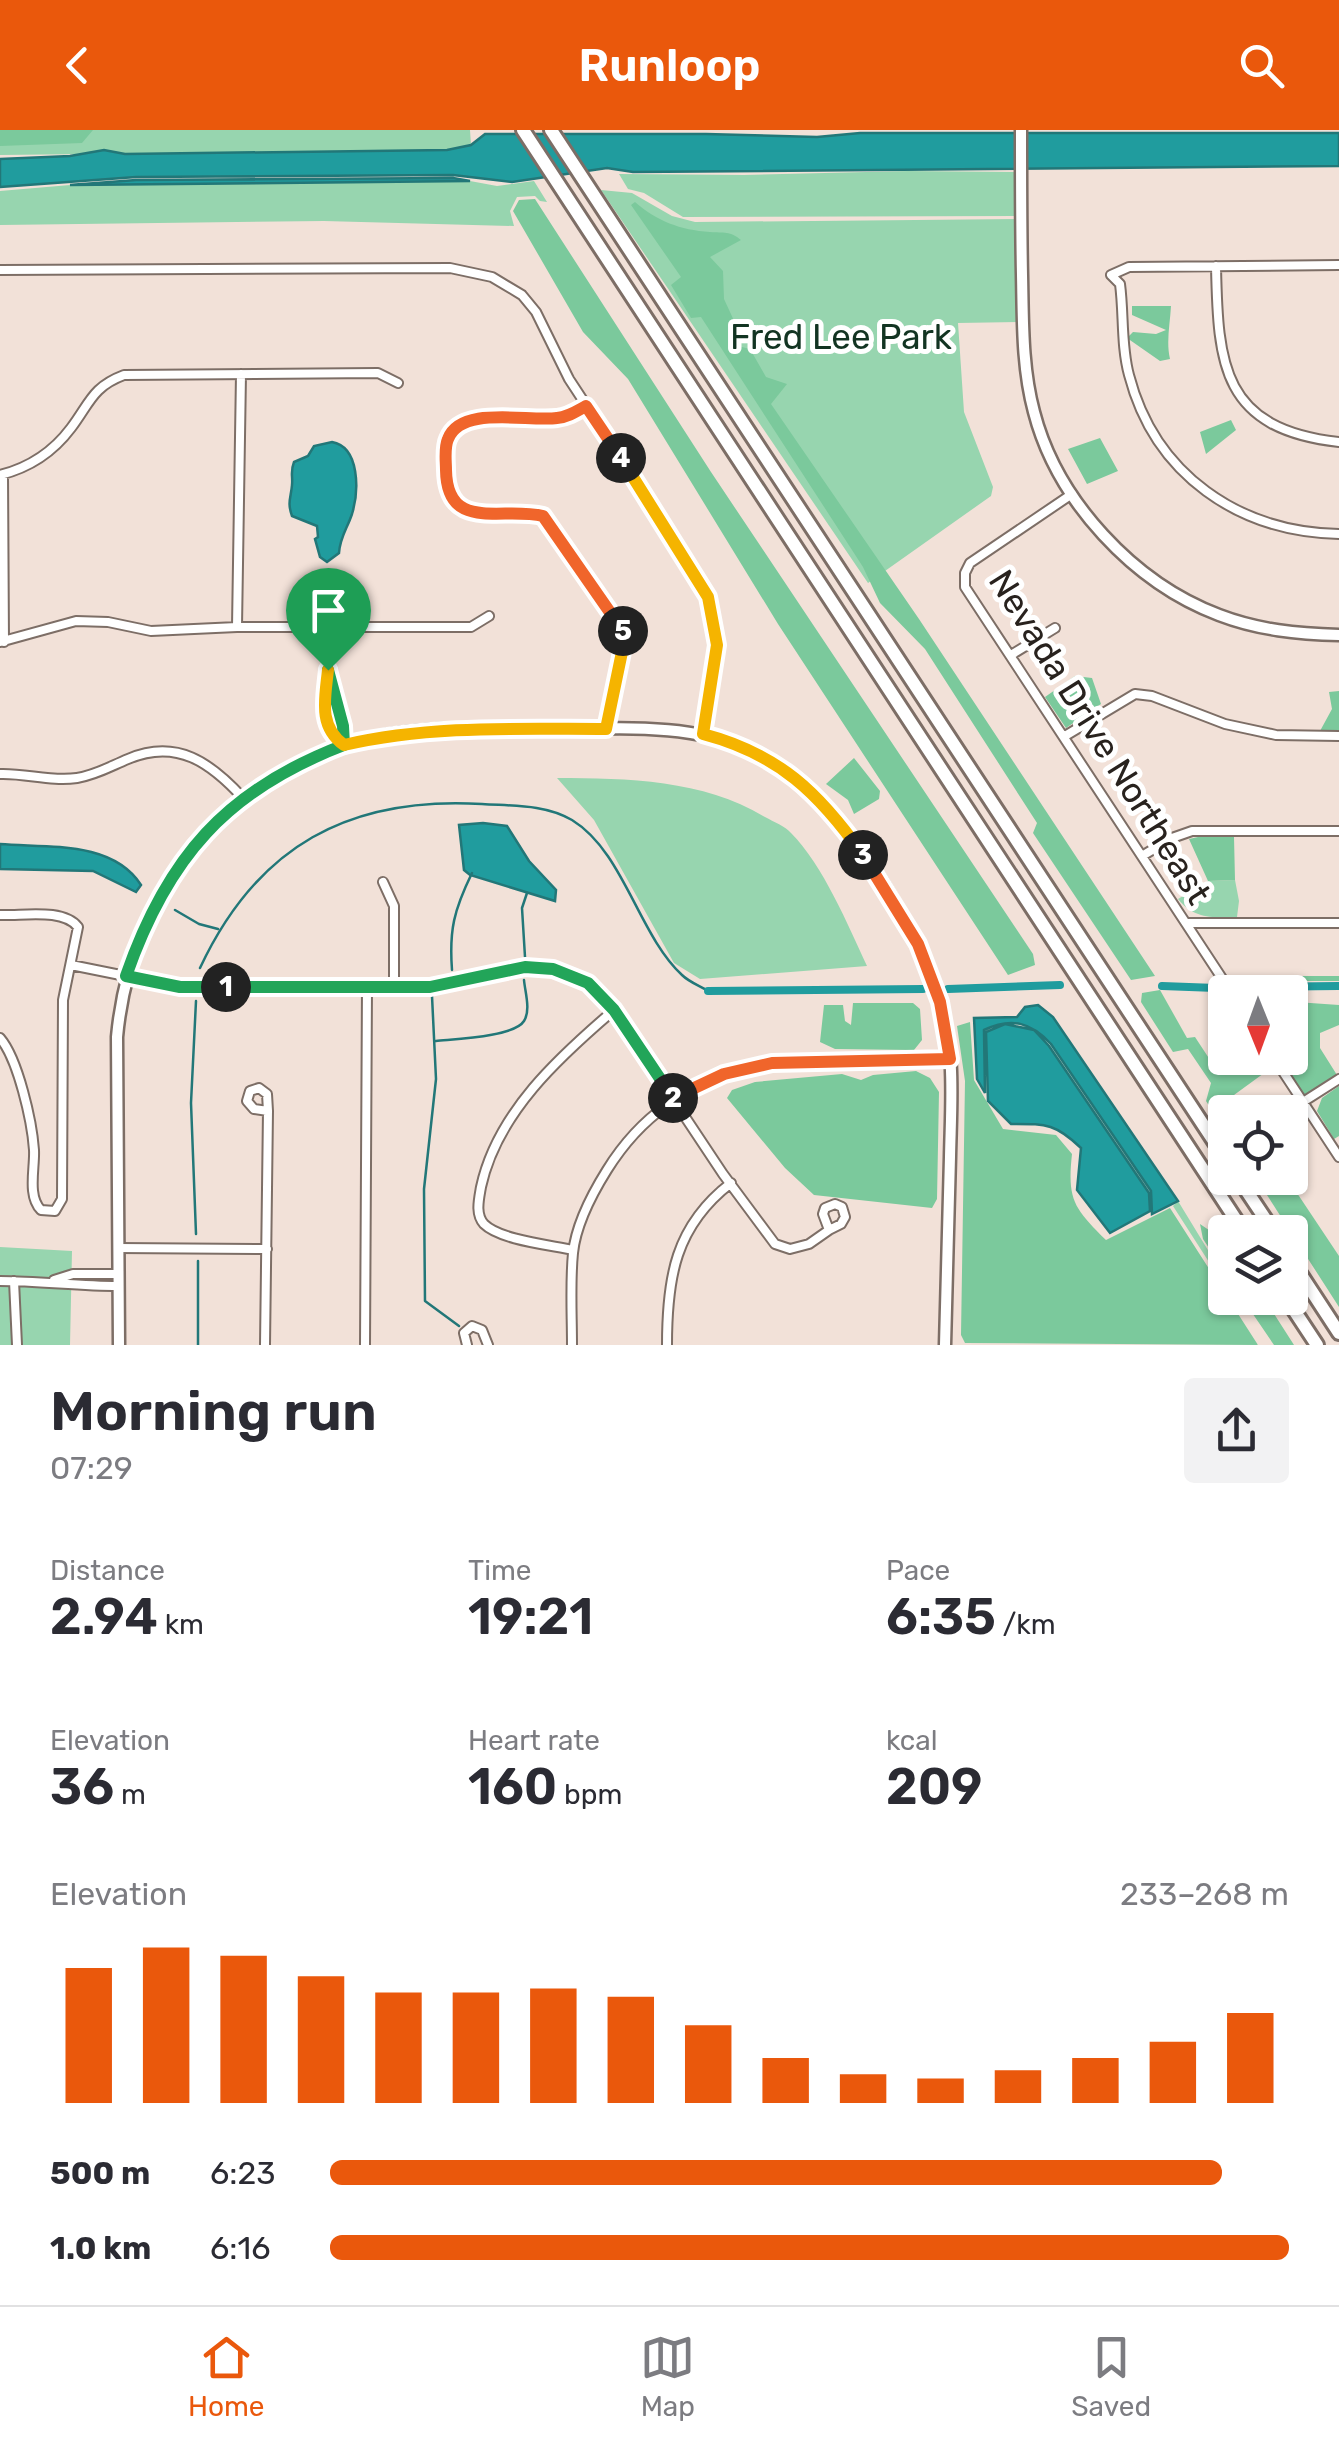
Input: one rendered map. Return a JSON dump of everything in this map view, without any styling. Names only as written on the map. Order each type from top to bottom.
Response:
[{"type":"highway","points":[[523,130],[1233,1215]]},
{"type":"highway","points":[[550,130],[1208,1132]]},
{"type":"highway","points":[[1308,1286],[1339,1333]]},
{"type":"highway","points":[[1297,1315],[1317,1345]]},
{"type":"street","points":[[1021,130],[1023,334],[1027,374],[1037,420],[1072,494],[1105,536],[1138,568],[1181,596],[1218,615],[1266,629],[1339,635]]},
{"type":"street","points":[[1216,266],[1218,333],[1222,358],[1235,388],[1255,411],[1281,429],[1306,438],[1339,442]]},
{"type":"street","points":[[1339,266],[1129,268],[1112,275],[1120,284],[1128,372],[1136,399],[1149,428],[1177,466],[1215,500],[1266,524],[1308,534],[1339,534]]},
{"type":"street","points":[[0,270],[408,267],[471,270],[507,284],[536,312],[586,406],[708,597],[717,645],[703,734]]},
{"type":"street","points":[[398,383],[378,373],[139,374],[108,381],[91,396],[73,426],[51,449],[31,464],[2,475],[2,642],[76,621],[108,622],[151,631],[237,627],[326,629],[472,626],[489,616]]},
{"type":"street","points":[[237,627],[242,374]]},
{"type":"street","points":[[586,406],[554,419],[478,418],[463,422],[448,438],[446,476],[448,491],[462,509],[543,516],[623,632],[606,729]]},
{"type":"street","name":"Nevada Drive Northeast","points":[[1072,494],[970,563],[964,574],[965,586],[1220,975]]},
{"type":"street","points":[[1012,655],[1055,628]]},
{"type":"street","points":[[326,629],[325,722],[332,736],[344,745]]},
{"type":"street","points":[[328,670],[344,745]]},
{"type":"street","points":[[1065,736],[1135,694],[1152,696],[1225,724],[1276,735],[1339,736]]},
{"type":"street","points":[[119,1345],[117,1037],[126,976],[142,928],[168,880],[198,841],[242,798],[311,758],[344,745],[389,734],[433,730],[653,727],[728,741],[805,784],[838,821],[918,944],[940,1002],[950,1059],[945,1345]]},
{"type":"street","points":[[0,774],[80,778],[131,757],[173,752],[214,767],[242,798]]},
{"type":"street","points":[[1142,856],[1192,831],[1339,830]]},
{"type":"street","points":[[383,882],[394,906],[394,987]]},
{"type":"street","points":[[0,915],[65,916],[75,922],[78,935],[63,1000],[62,1199],[54,1210],[41,1210],[34,1201],[29,1116],[15,1061],[0,1038]]},
{"type":"street","points":[[1186,924],[1339,923]]},
{"type":"street","points":[[72,965],[180,987],[394,987],[458,983],[525,967],[553,969],[588,983],[614,1010],[762,1232],[774,1244],[792,1249],[809,1244],[829,1230]]},
{"type":"street","points":[[365,1345],[367,986]]},
{"type":"street","points":[[573,1250],[499,1234],[479,1216],[478,1200],[484,1172],[500,1138],[536,1083],[614,1010]]},
{"type":"street","points":[[572,1345],[573,1250],[590,1197],[622,1145],[674,1099],[724,1074],[772,1063],[950,1059]]},
{"type":"street","points":[[1308,1099],[1339,1079]]},
{"type":"street","points":[[1308,1110],[1339,1157]]},
{"type":"street","points":[[265,1345],[268,1111]]},
{"type":"street","points":[[667,1345],[667,1302],[678,1249],[697,1213],[730,1183]]},
{"type":"street","points":[[118,1248],[267,1249]]},
{"type":"street","points":[[0,1280],[51,1280],[73,1274],[118,1280]]},
{"type":"street","points":[[14,1281],[17,1345]]},
{"type":"street","points":[[466,1345],[464,1333],[476,1326],[484,1332],[488,1345]]},
{"type":"green space","points":[[0,130],[470,130],[471,145],[448,150],[0,155]]},
{"type":"green space","points":[[0,130],[93,130],[82,143],[0,146]]},
{"type":"green space","points":[[1015,172],[1015,216],[683,217],[644,193],[628,189],[619,174],[744,175]]},
{"type":"green space","points":[[470,181],[497,186],[534,181],[547,202],[535,196],[517,197],[510,211],[514,226],[324,221],[0,225],[0,191],[70,185]]},
{"type":"green space","name":"Fred Lee Park","points":[[601,190],[632,193],[672,216],[695,222],[1021,219],[1022,322],[958,323],[964,412],[993,487],[991,496],[868,583]]},
{"type":"green space","points":[[535,199],[711,472],[1033,954],[1035,965],[1008,975],[778,624],[628,379],[583,332],[513,211],[519,200]]},
{"type":"green space","points":[[635,202],[670,223],[730,234],[741,240],[710,257],[723,271],[724,299],[736,325],[738,346],[750,349],[766,377],[787,384],[771,404],[919,619],[1155,976],[1131,980],[1033,833],[1037,823],[925,649],[880,603],[863,567],[701,317],[691,318],[671,285],[681,277],[631,205]]},
{"type":"green space","points":[[1132,306],[1171,306],[1170,359],[1160,361],[1127,338],[1133,332],[1156,334],[1166,330],[1132,315]]},
{"type":"green space","points":[[1231,420],[1236,430],[1206,454],[1200,432]]},
{"type":"green space","points":[[1100,438],[1118,471],[1087,484],[1068,449]]},
{"type":"green space","points":[[1075,676],[1092,678],[1101,704],[1066,728],[1045,697]]},
{"type":"green space","points":[[1339,691],[1339,731],[1320,731],[1332,709],[1329,692]]},
{"type":"green space","points":[[854,758],[880,791],[879,799],[854,814],[848,800],[826,784]]},
{"type":"green space","points":[[557,778],[638,781],[691,788],[717,795],[783,826],[803,846],[824,878],[867,966],[700,979],[674,963],[594,820]]},
{"type":"green space","points":[[1234,837],[1235,880],[1208,881],[1189,839]]},
{"type":"green space","points":[[1235,880],[1237,917],[1197,914],[1178,899],[1208,881]]},
{"type":"green space","points":[[1308,976],[1339,976],[1339,981],[1308,981]]},
{"type":"green space","points":[[1160,990],[1187,1038],[1195,1037],[1208,1057],[1208,1075],[1261,1075],[1234,1095],[1208,1095],[1208,1104],[1206,1101],[1211,1083],[1188,1049],[1173,1052],[1141,1002],[1142,993]]},
{"type":"green space","points":[[853,1003],[913,1003],[920,1009],[922,1040],[914,1050],[835,1049],[820,1042],[824,1005],[843,1005],[845,1021],[851,1025]]},
{"type":"green space","points":[[1308,1003],[1339,1005],[1339,1025],[1320,1033],[1320,1048],[1337,1075],[1304,1095],[1291,1075],[1308,1075]]},
{"type":"green space","points":[[970,1022],[974,1080],[1003,1129],[1056,1135],[1072,1154],[1072,1193],[1086,1220],[1106,1240],[1170,1208],[1208,1267],[1208,1315],[1239,1315],[1258,1345],[965,1343],[961,1335],[965,1081],[957,1026]]},
{"type":"green space","points":[[916,1071],[930,1078],[939,1092],[937,1199],[932,1208],[814,1195],[785,1168],[727,1098],[732,1090],[755,1082],[842,1074],[861,1080]]},
{"type":"green space","points":[[1339,1086],[1339,1136],[1334,1139],[1317,1111],[1322,1098]]},
{"type":"green space","points":[[1267,1195],[1298,1195],[1339,1256],[1339,1307],[1308,1259],[1308,1215],[1280,1215]]},
{"type":"green space","points":[[1178,1201],[1208,1250],[1208,1261],[1173,1206]]},
{"type":"green space","points":[[1200,1224],[1208,1229],[1208,1246]]},
{"type":"green space","points":[[0,1247],[72,1251],[70,1345],[0,1345]]},
{"type":"green space","points":[[1254,1315],[1275,1315],[1294,1345],[1274,1345]]},
{"type":"water","points":[[860,133],[1339,133],[1339,166],[633,172],[607,168],[512,182],[453,175],[136,177],[0,187],[0,159],[70,156],[104,150],[125,154],[447,150],[471,145],[485,134],[817,137]]},
{"type":"water","points":[[136,180],[470,181],[70,185]]},
{"type":"water","points":[[332,442],[348,452],[355,471],[356,494],[339,553],[327,562],[320,557],[315,539],[317,526],[292,516],[290,503],[294,462],[308,456],[314,446]]},
{"type":"water","points":[[459,825],[507,826],[529,861],[556,890],[555,901],[464,870]]},
{"type":"water","points":[[0,844],[96,853],[129,870],[141,885],[136,892],[93,871],[0,869]]},
{"type":"water","points":[[1038,1005],[1053,1017],[1178,1201],[1152,1214],[1151,1191],[1051,1044],[1028,1026],[1012,1023],[984,1030],[985,1093],[977,1079],[974,1018],[1017,1017],[1025,1007]]},
{"type":"water","points":[[1005,1024],[1034,1030],[1049,1046],[1149,1193],[1150,1211],[1110,1233],[1077,1190],[1081,1148],[1049,1127],[1011,1124],[988,1101],[986,1032]]},
{"type":"waterway","points":[[200,968],[249,890],[279,860],[312,837],[349,820],[390,809],[482,804],[551,811],[590,834],[618,872],[667,958],[685,977],[708,991]]},
{"type":"waterway","points":[[452,970],[454,920],[472,873]]},
{"type":"waterway","points":[[525,957],[522,908],[527,893]]},
{"type":"waterway","points":[[175,910],[199,924],[218,929]]},
{"type":"waterway","points":[[436,1041],[483,1036],[518,1026],[527,1012],[524,980]]},
{"type":"waterway","points":[[948,989],[1060,985]]},
{"type":"waterway","points":[[1162,986],[1208,988]]},
{"type":"waterway","points":[[1308,986],[1339,986]]},
{"type":"waterway","points":[[708,991],[923,989]]},
{"type":"waterway","points":[[432,996],[436,1079],[424,1189],[425,1301],[459,1326]]},
{"type":"waterway","points":[[196,1001],[191,1103],[196,1234]]},
{"type":"waterway","points":[[198,1261],[198,1345]]},
{"type":"route","points":[[328,670],[325,722],[332,736],[344,745],[389,734],[433,730],[606,729],[623,632],[543,516],[462,509],[448,491],[446,476],[448,438],[463,422],[478,418],[554,419],[586,406],[660,516],[708,597],[717,645],[703,734],[766,759],[805,784],[838,821],[918,944],[940,1002],[950,1059],[772,1063],[724,1074],[674,1099],[614,1010],[588,983],[553,969],[525,967],[430,987],[180,987],[126,976],[142,928],[159,894],[178,865],[216,822],[242,798],[280,775],[344,745],[328,670]]}]
